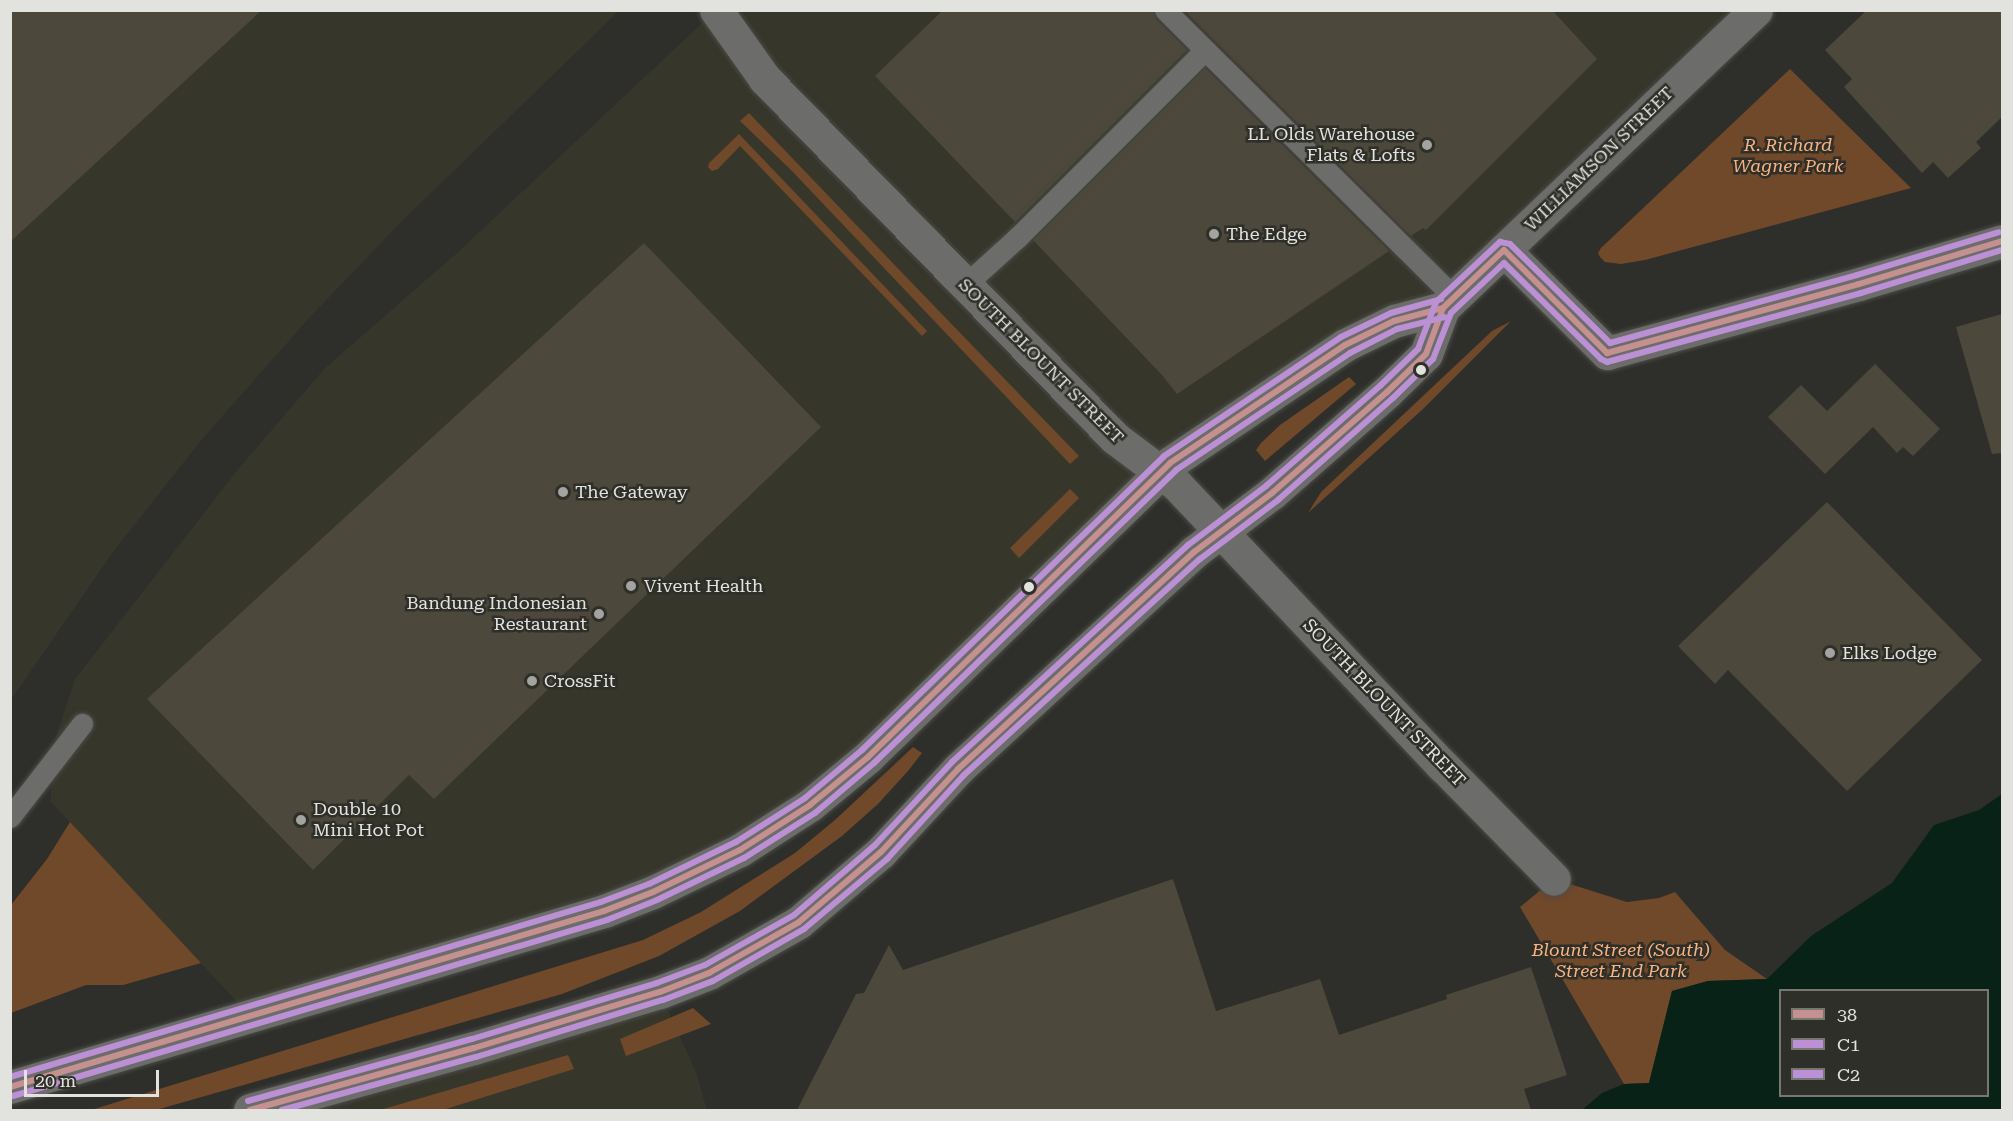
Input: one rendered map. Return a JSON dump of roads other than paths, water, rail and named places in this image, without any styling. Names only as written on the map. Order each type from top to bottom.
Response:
[{"type":"street","name":"SOUTH BLOUNT STREET","points":[[716,10],[765,79],[1115,438],[1175,483],[1427,749],[1554,879]]},
{"type":"street","name":"WILLIAMSON STREET","points":[[250,1110],[474,1048],[660,992],[709,973],[799,922],[880,852],[958,769],[1186,558],[1272,493],[1426,354],[1448,303],[1756,10]]},
{"type":"street","points":[[1504,250],[1607,353],[1859,284],[2002,241]]},
{"type":"street","name":"WILLIAMSON STREET","points":[[10,1087],[604,911],[653,892],[740,850],[810,805],[868,757],[1170,463],[1345,345],[1394,321],[1448,303]]},
{"type":"lane","points":[[1165,10],[1448,303]]},
{"type":"lane","points":[[965,285],[1018,237],[1205,50]]},
{"type":"lane","points":[[10,817],[82,724]]},
{"type":"place","name":"LL Olds Warehouse Flats & Lofts","points":[[1427,145]]},
{"type":"place","name":"The Edge","points":[[1214,234]]},
{"type":"place","name":"The Gateway","points":[[563,492]]},
{"type":"place","name":"Vivent Health","points":[[631,586]]},
{"type":"place","name":"Bandung Indonesian Restaurant","points":[[599,614]]},
{"type":"place","name":"Elks Lodge","points":[[1830,653]]},
{"type":"place","name":"CrossFit","points":[[532,681]]},
{"type":"place","name":"Double 10 Mini Hot Pot","points":[[301,820]]},
{"type":"park label","name":"R. Richard Wagner Park","points":[[1788,156]]},
{"type":"park label","name":"Blount Street (South) Street End Park","points":[[1621,961]]}]
